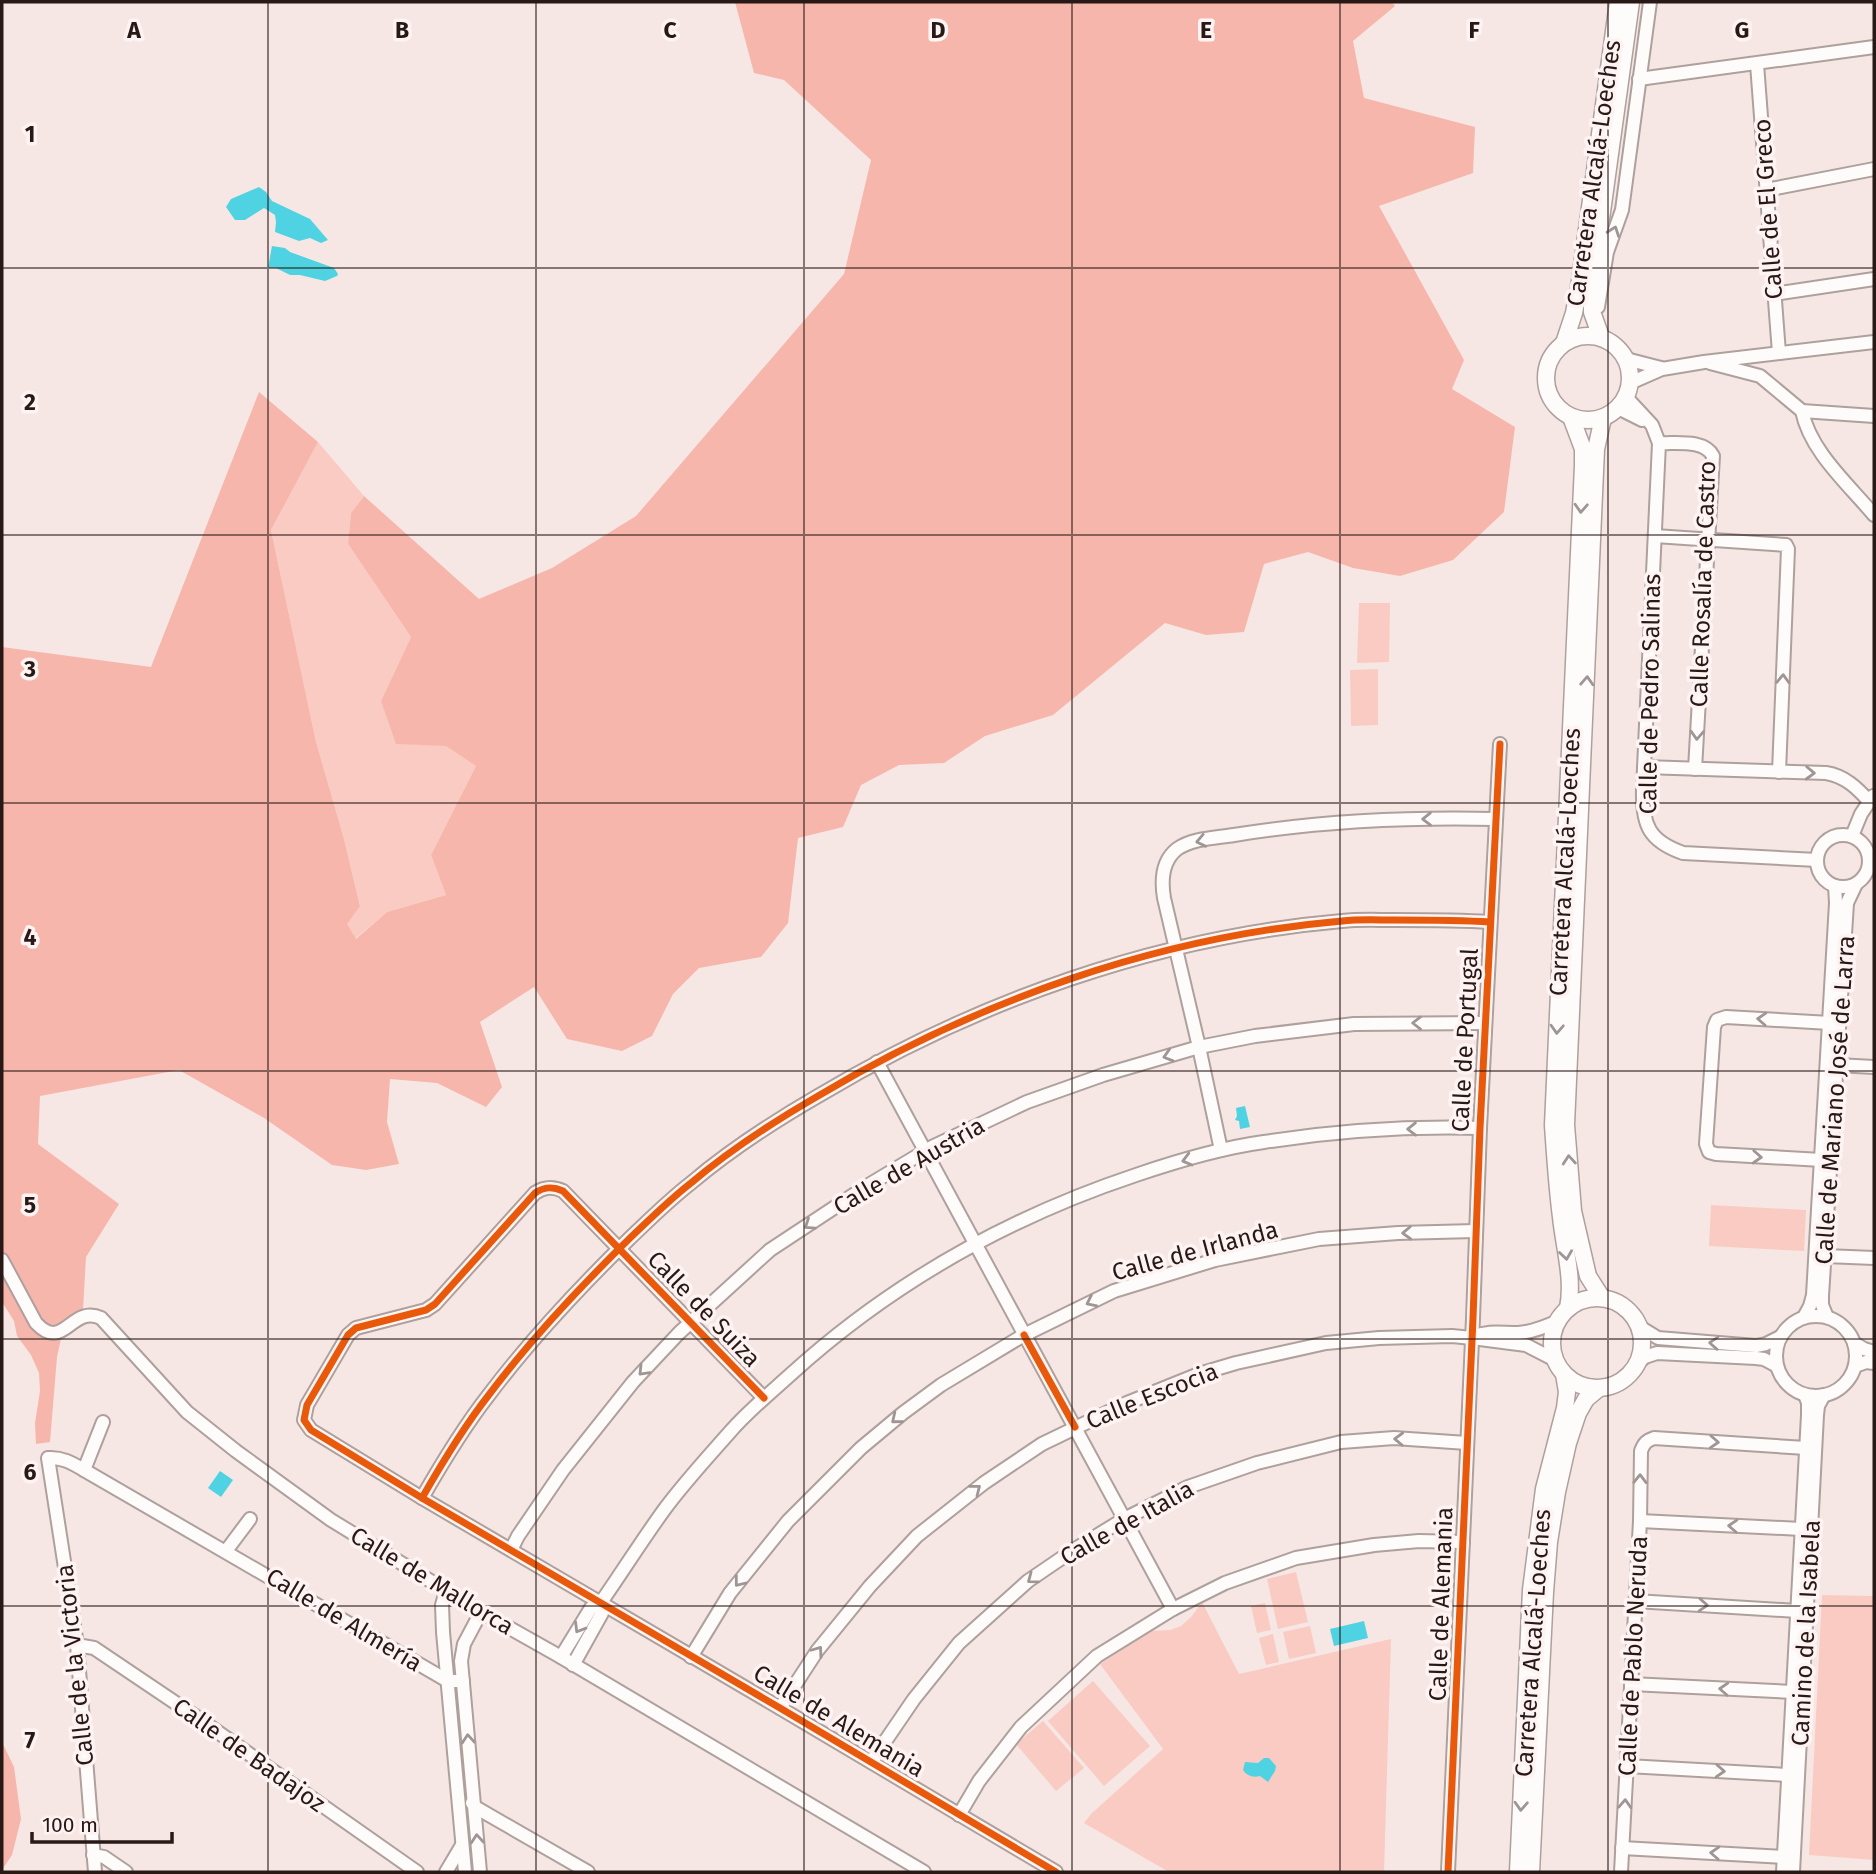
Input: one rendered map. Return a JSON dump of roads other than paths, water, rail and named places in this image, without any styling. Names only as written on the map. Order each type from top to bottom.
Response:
[{"type":"main road","name":"Carretera Alcalá-Loeches","points":[[1564,342],[1574,313],[1580,281],[1618,2]]},
{"type":"main road","name":"Carretera Alcalá-Loeches","points":[[1601,338],[1592,312],[1592,284],[1631,2]]},
{"type":"main road","points":[[1582,336],[1601,338],[1621,351],[1626,359],[1630,372],[1624,396],[1603,418],[1582,420],[1571,417],[1561,412],[1548,393],[1545,382],[1549,360],[1564,342],[1582,336]]},
{"type":"main road","name":"Carretera Alcalá-Loeches","points":[[1563,1315],[1570,1298],[1569,1275],[1560,1216],[1553,1125],[1583,465],[1583,449],[1571,417]]},
{"type":"main road","name":"Carretera Alcalá-Loeches","points":[[1602,1298],[1588,1276],[1573,1211],[1566,1125],[1596,449],[1603,418]]},
{"type":"main road","points":[[1602,1298],[1615,1301],[1634,1316],[1643,1339],[1639,1362],[1632,1372],[1611,1387],[1598,1389],[1574,1382],[1564,1374],[1555,1360],[1552,1347],[1553,1334],[1563,1315],[1578,1302],[1602,1298]]},
{"type":"main road","name":"Carretera Alcalá-Loeches","points":[[1518,1872],[1531,1590],[1544,1489],[1565,1408],[1567,1392],[1564,1374]]},
{"type":"main road","name":"Carretera Alcalá-Loeches","points":[[1531,1872],[1549,1542],[1568,1443],[1578,1413],[1586,1399],[1598,1389]]},
{"type":"street","points":[[1596,322],[1606,252],[1622,210],[1650,2]]},
{"type":"street","points":[[1639,79],[1874,47]]},
{"type":"street","name":"Calle de El Greco","points":[[1757,64],[1779,353]]},
{"type":"street","points":[[1766,190],[1874,169]]},
{"type":"street","points":[[1774,294],[1874,279]]},
{"type":"street","points":[[1626,359],[1662,369],[1874,342]]},
{"type":"street","points":[[1703,362],[1760,376],[1802,411],[1874,416]]},
{"type":"street","points":[[1624,396],[1662,369]]},
{"type":"street","name":"Calle de Pedro Salinas","points":[[1624,396],[1652,425],[1659,443],[1644,767],[1643,811],[1647,826],[1656,840],[1683,853],[1817,860]]},
{"type":"street","points":[[1802,411],[1804,422],[1816,447],[1874,515]]},
{"type":"street","name":"Calle Rosalía de Castro","points":[[1659,443],[1700,445],[1713,456],[1695,769]]},
{"type":"street","points":[[1655,536],[1786,545],[1788,549],[1779,772]]},
{"type":"street","name":"Calle de Portugal","points":[[1472,1338],[1500,744]]},
{"type":"street","points":[[1644,767],[1833,774],[1872,798],[1854,827],[1852,836]]},
{"type":"street","points":[[1221,1150],[1164,898],[1163,877],[1169,858],[1177,850],[1195,841],[1325,823],[1382,819],[1495,819]]},
{"type":"street","points":[[1839,835],[1852,836],[1863,843],[1871,853],[1869,869],[1865,876],[1842,888],[1825,880],[1818,869],[1817,860],[1821,847],[1828,839],[1839,835]]},
{"type":"street","name":"Calle de Mariano José de Larra","points":[[1827,1317],[1822,1305],[1847,903],[1865,876]]},
{"type":"street","name":"Calle de Mariano José de Larra","points":[[1804,1317],[1813,1295],[1830,1023],[1835,886]]},
{"type":"street","points":[[422,1498],[446,1456],[487,1396],[581,1287],[620,1248],[690,1184],[736,1148],[792,1111],[877,1062],[981,1012],[1080,975],[1196,943],[1345,920],[1490,922]]},
{"type":"street","points":[[1822,1160],[1716,1154],[1709,1152],[1706,1144],[1714,1027],[1717,1020],[1726,1017],[1830,1023]]},
{"type":"street","name":"Calle de Austria","points":[[511,1550],[563,1470],[633,1382],[691,1322],[771,1250],[924,1151],[1027,1102],[1103,1075],[1199,1047],[1255,1036],[1354,1024],[1485,1023]]},
{"type":"street","points":[[877,1062],[1173,1609]]},
{"type":"street","points":[[1837,1065],[1874,1067]]},
{"type":"street","points":[[573,1665],[602,1614],[602,1604],[634,1553],[665,1508],[730,1432],[826,1342],[908,1284],[975,1244],[1035,1213],[1094,1189],[1221,1150],[1263,1142],[1372,1130],[1480,1128]]},
{"type":"street","name":"Calle de Suiza","points":[[602,1604],[311,1430],[304,1420],[307,1405],[348,1335],[356,1328],[426,1310],[435,1304],[535,1193],[542,1188],[556,1187],[620,1248],[764,1398]]},
{"type":"street","name":"Calle de Irlanda","points":[[691,1657],[730,1593],[788,1521],[861,1448],[941,1385],[1024,1335],[1114,1291],[1215,1260],[1319,1239],[1475,1231]]},
{"type":"street","points":[[1825,1256],[1874,1258]]},
{"type":"street","name":"Calle de Mallorca","points":[[2,1260],[36,1323],[47,1332],[62,1330],[82,1316],[94,1315],[101,1318],[187,1412],[331,1520],[481,1612],[924,1872]]},
{"type":"street","name":"Calle Escocia","points":[[1472,1338],[1486,1331],[1527,1332],[1543,1328],[1563,1315]]},
{"type":"street","points":[[1804,1317],[1827,1317],[1839,1322],[1848,1332],[1854,1343],[1855,1366],[1843,1385],[1834,1392],[1805,1395],[1795,1391],[1780,1376],[1775,1356],[1780,1337],[1786,1328],[1804,1317]]},
{"type":"street","points":[[1640,1327],[1658,1338],[1756,1346],[1780,1337]]},
{"type":"street","name":"Calle Escocia","points":[[780,1708],[817,1651],[870,1586],[916,1536],[984,1483],[1042,1444],[1158,1389],[1211,1370],[1280,1352],[1326,1343],[1379,1338],[1472,1338],[1526,1345],[1555,1360]]},
{"type":"street","name":"Calle de Alemania","points":[[1448,1872],[1472,1338]]},
{"type":"street","points":[[1854,1343],[1874,1352]]},
{"type":"street","points":[[1639,1362],[1657,1353],[1756,1358],[1777,1366]]},
{"type":"street","points":[[1855,1366],[1866,1362],[1874,1363]]},
{"type":"street","name":"Camino de la Isabela","points":[[1783,1872],[1808,1415],[1805,1395]]},
{"type":"street","name":"Camino de la Isabela","points":[[1793,1872],[1817,1415],[1824,1395]]},
{"type":"street","points":[[84,1470],[103,1422]]},
{"type":"street","name":"Calle de Italia","points":[[871,1762],[914,1699],[959,1643],[1028,1581],[1124,1519],[1188,1487],[1257,1463],[1341,1442],[1394,1438],[1467,1443]]},
{"type":"street","name":"Calle de Pablo Neruda","points":[[1621,1872],[1640,1521],[1641,1451],[1647,1441],[1654,1438],[1806,1448]]},
{"type":"street","name":"Calle de Almería","points":[[48,1458],[66,1460],[84,1470],[448,1681],[463,1681]]},
{"type":"street","name":"Calle de la Victoria","points":[[48,1458],[77,1646],[95,1872]]},
{"type":"street","points":[[226,1551],[250,1520]]},
{"type":"street","points":[[1640,1521],[1801,1530]]},
{"type":"street","points":[[959,1815],[979,1781],[1021,1727],[1097,1656],[1173,1609],[1225,1583],[1296,1558],[1374,1545],[1419,1541],[1463,1542]]},
{"type":"street","points":[[446,1591],[442,1605],[465,1872]]},
{"type":"street","points":[[1635,1601],[1797,1611]]},
{"type":"street","points":[[561,1657],[591,1608],[602,1604]]},
{"type":"street","name":"Calle de Alemania","points":[[602,1604],[1056,1872]]},
{"type":"street","points":[[480,1872],[462,1651],[481,1612]]},
{"type":"street","name":"Calle de Badajoz","points":[[77,1646],[94,1648],[417,1872]]},
{"type":"street","points":[[1631,1684],[1793,1692]]},
{"type":"street","points":[[1627,1766],[1788,1775]]},
{"type":"street","points":[[457,1788],[475,1807],[588,1872]]},
{"type":"street","points":[[460,1819],[475,1807]]},
{"type":"street","points":[[446,1872],[462,1844]]},
{"type":"street","points":[[1622,1848],[1784,1857]]},
{"type":"street","points":[[93,1855],[104,1857],[126,1872]]},
{"type":"water","points":[[259,187],[272,201],[310,219],[328,240],[321,243],[310,238],[299,241],[275,232],[275,215],[264,208],[245,220],[235,220],[226,207],[231,199]]},
{"type":"water","points":[[272,246],[285,248],[334,268],[338,274],[325,281],[268,268]]},
{"type":"water","points":[[1245,1106],[1250,1127],[1240,1129],[1239,1121],[1235,1120],[1236,1108]]},
{"type":"water","points":[[220,1471],[233,1480],[221,1497],[208,1488]]},
{"type":"water","points":[[1364,1621],[1368,1638],[1334,1646],[1330,1629]]},
{"type":"water","points":[[1269,1758],[1276,1766],[1268,1782],[1260,1776],[1248,1775],[1243,1770],[1245,1762],[1258,1763]]}]
